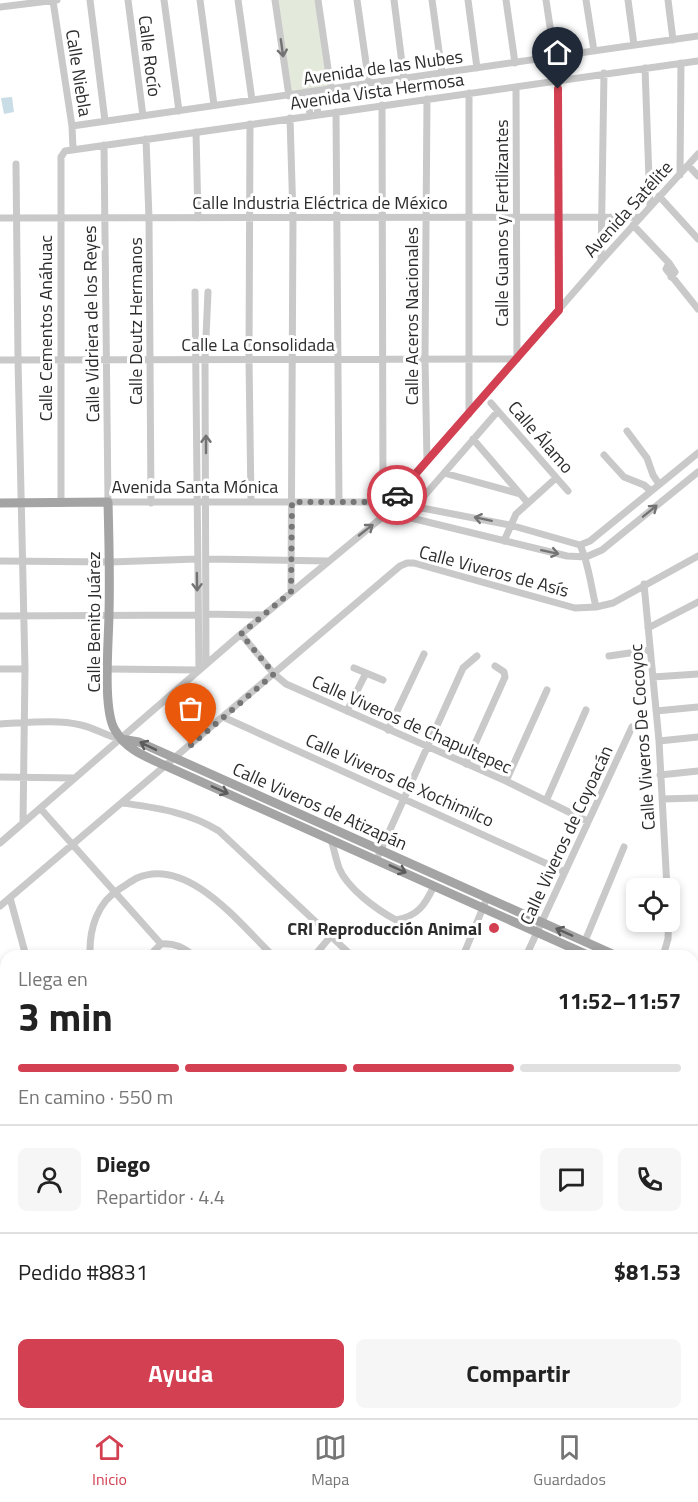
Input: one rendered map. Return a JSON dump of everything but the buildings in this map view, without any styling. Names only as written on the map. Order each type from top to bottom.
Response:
[{"type":"main road","name":"Avenida Santa Mónica","points":[[0,503],[108,502]]},
{"type":"main road","name":"Calle Benito Juárez","points":[[108,502],[110,715],[114,730],[121,739]]},
{"type":"main road","name":"Calle Viveros de Atizapán","points":[[121,739],[139,742],[379,855],[487,898],[604,950]]},
{"type":"main road","name":"Calle Viveros de Atizapán","points":[[121,739],[131,749],[166,766],[331,840],[379,855],[435,886],[575,950]]},
{"type":"street","points":[[0,7],[55,0]]},
{"type":"street","name":"Calle Niebla","points":[[55,0],[73,149]]},
{"type":"street","points":[[90,0],[105,121]]},
{"type":"street","name":"Calle Rocío","points":[[128,0],[143,116]]},
{"type":"street","points":[[164,0],[179,111]]},
{"type":"street","points":[[200,0],[214,105]]},
{"type":"street","points":[[238,0],[252,100]]},
{"type":"street","points":[[275,0],[289,96]]},
{"type":"street","points":[[318,0],[331,89]]},
{"type":"street","points":[[357,0],[369,84]]},
{"type":"street","points":[[394,0],[404,79]]},
{"type":"street","points":[[432,0],[442,73]]},
{"type":"street","points":[[468,0],[477,68]]},
{"type":"street","points":[[506,0],[515,63]]},
{"type":"street","points":[[546,0],[558,89],[559,310]]},
{"type":"street","points":[[586,0],[594,51]]},
{"type":"street","points":[[628,0],[634,45]]},
{"type":"street","points":[[668,0],[673,40]]},
{"type":"street","name":"Avenida de las Nubes","points":[[72,126],[515,63],[554,54],[594,51],[698,36]]},
{"type":"street","name":"Avenida Vista Hermosa","points":[[62,153],[73,149],[698,61]]},
{"type":"street","points":[[680,175],[681,63]]},
{"type":"street","points":[[645,68],[650,207]]},
{"type":"street","points":[[601,261],[603,73]]},
{"type":"street","name":"Calle Guanos y Fertilizantes","points":[[516,87],[516,359]]},
{"type":"street","points":[[311,92],[314,115]]},
{"type":"street","points":[[469,93],[469,414]]},
{"type":"street","name":"Calle Aceros Nacionales","points":[[427,99],[425,217],[427,461]]},
{"type":"street","points":[[382,105],[381,359],[387,502],[411,518]]},
{"type":"street","points":[[336,112],[339,501]]},
{"type":"street","points":[[290,118],[293,218],[291,592]]},
{"type":"street","points":[[250,124],[250,502]]},
{"type":"street","points":[[196,132],[198,218]]},
{"type":"street","name":"Calle Deutz Hermanos","points":[[146,139],[149,218],[151,503]]},
{"type":"street","name":"Calle Vidriera de los Reyes","points":[[104,145],[108,502]]},
{"type":"street","name":"Calle Cementos Anáhuac","points":[[61,503],[60,218],[62,153]]},
{"type":"street","name":"Avenida Satélite","points":[[387,502],[427,461],[601,261],[698,154]]},
{"type":"street","points":[[16,164],[25,669],[23,823]]},
{"type":"street","points":[[688,165],[698,176]]},
{"type":"street","points":[[659,196],[698,239]]},
{"type":"street","name":"Calle Industria Eléctrica de México","points":[[0,218],[641,217]]},
{"type":"street","points":[[633,225],[668,266],[698,309]]},
{"type":"street","points":[[195,292],[197,559],[206,664]]},
{"type":"street","points":[[199,670],[206,559],[205,359],[208,292]]},
{"type":"street","name":"Calle La Consolidada","points":[[0,360],[516,359]]},
{"type":"street","name":"Calle Álamo","points":[[491,403],[568,491]]},
{"type":"street","points":[[411,518],[425,495],[498,411]]},
{"type":"street","points":[[627,431],[647,458],[653,476],[660,484]]},
{"type":"street","points":[[473,439],[528,503]]},
{"type":"street","points":[[596,607],[588,577],[586,557],[580,545],[590,542],[698,453]]},
{"type":"street","points":[[604,454],[624,477],[644,485],[651,491]]},
{"type":"street","points":[[0,843],[263,615],[380,519],[389,516],[411,518],[531,548],[567,556],[586,557],[602,550],[698,472]]},
{"type":"street","points":[[444,473],[520,494]]},
{"type":"street","points":[[504,541],[516,514],[556,478]]},
{"type":"street","name":"Avenida Santa Mónica","points":[[108,502],[387,502],[419,506],[510,525],[580,545]]},
{"type":"street","points":[[619,519],[628,528]]},
{"type":"street","points":[[531,548],[535,533]]},
{"type":"street","name":"Calle Viveros de Asís","points":[[0,906],[400,566],[407,563],[575,608],[613,603],[698,555]]},
{"type":"street","points":[[0,561],[110,562],[197,559]]},
{"type":"street","points":[[206,559],[328,561]]},
{"type":"street","name":"Calle Viveros De Cocoyoc","points":[[644,584],[659,741],[666,878]]},
{"type":"street","points":[[648,628],[698,602]]},
{"type":"street","points":[[0,616],[263,615]]},
{"type":"street","name":"Calle Viveros de Chapultepec","points":[[241,634],[274,674],[286,684],[506,782],[587,821]]},
{"type":"street","points":[[609,656],[650,650]]},
{"type":"street","points":[[388,729],[424,654]]},
{"type":"street","points":[[379,855],[463,668],[477,656]]},
{"type":"street","points":[[466,764],[506,677],[504,672],[495,666]]},
{"type":"street","points":[[354,668],[383,680]]},
{"type":"street","points":[[0,669],[25,669]]},
{"type":"street","points":[[108,669],[199,670]]},
{"type":"street","points":[[347,711],[366,673]]},
{"type":"street","points":[[653,677],[698,674]]},
{"type":"street","points":[[506,782],[547,690]]},
{"type":"street","points":[[656,711],[698,707]]},
{"type":"street","points":[[546,801],[586,710]]},
{"type":"street","name":"Calle Viveros de Xochimilco","points":[[223,717],[404,797],[565,872]]},
{"type":"street","points":[[0,724],[73,723],[121,739]]},
{"type":"street","name":"Calle Viveros de Coyoacán","points":[[529,950],[632,727]]},
{"type":"street","points":[[659,741],[698,738]]},
{"type":"street","points":[[660,775],[698,771]]},
{"type":"street","points":[[0,777],[75,778]]},
{"type":"street","points":[[662,799],[698,798]]},
{"type":"street","points":[[123,803],[164,809],[203,822],[219,831],[346,950]]},
{"type":"street","points":[[40,808],[161,944]]},
{"type":"street","points":[[0,833],[11,834]]},
{"type":"street","points":[[331,840],[339,869],[345,878],[371,904],[396,920],[408,918],[418,912],[435,886]]},
{"type":"street","points":[[585,941],[624,848]]},
{"type":"street","points":[[90,950],[93,924],[102,906],[114,892],[136,878],[149,875],[180,877],[199,887],[267,950]]},
{"type":"street","points":[[9,898],[24,950]]},
{"type":"street","points":[[466,950],[487,898]]},
{"type":"street","points":[[665,950],[668,932]]},
{"type":"street","points":[[319,950],[332,936]]},
{"type":"street","points":[[155,950],[161,944],[172,943],[184,950]]},
{"type":"shaded area","points":[[277,0],[316,0],[329,87],[290,92]]},
{"type":"water","points":[[12,97],[14,112],[4,114],[1,98]]},
{"type":"way so far","points":[[191,745],[274,674],[241,634],[291,592],[292,502],[391,502],[397,495]]},
{"type":"place","name":"CRI Reproducción Animal","points":[[494,928]]},
{"type":"route","points":[[397,495],[559,310],[558,89]]}]
